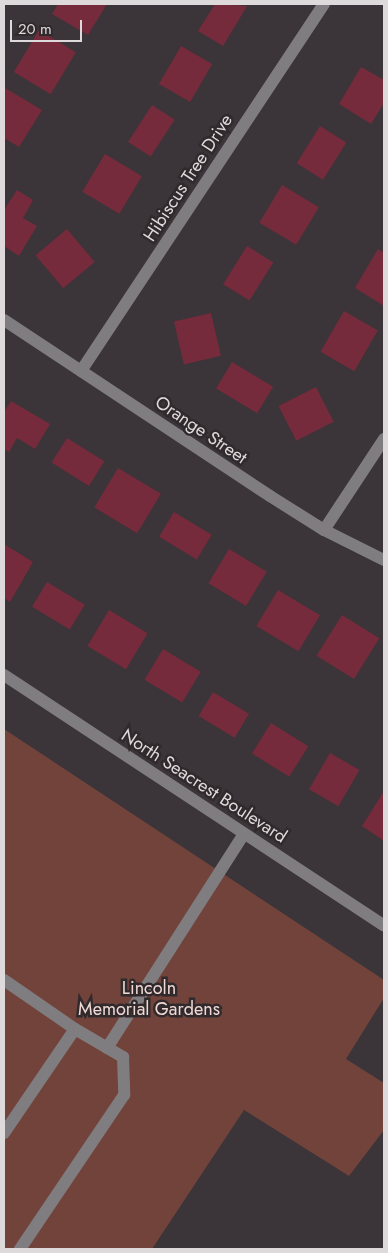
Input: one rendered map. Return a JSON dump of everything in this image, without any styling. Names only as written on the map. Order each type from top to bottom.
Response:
[{"type":"street","name":"Hibiscus Tree Drive","points":[[81,371],[324,4]]},
{"type":"street","name":"Orange Street","points":[[4,320],[324,530],[384,560]]},
{"type":"street","points":[[324,530],[384,439]]},
{"type":"street","name":"North Seacrest Boulevard","points":[[4,675],[384,926]]},
{"type":"street","points":[[107,1048],[244,834]]},
{"type":"street","points":[[4,980],[74,1029],[123,1057],[124,1095],[20,1249]]},
{"type":"street","points":[[4,1133],[74,1029]]},
{"type":"green space","name":"Lincoln Memorial Gardens","points":[[4,729],[384,980],[384,998],[346,1059],[384,1083],[384,1130],[349,1176],[244,1110],[152,1249],[4,1249]]},
{"type":"building","points":[[58,4],[107,4],[88,35],[52,14]]},
{"type":"building","points":[[215,4],[247,6],[223,46],[198,31]]},
{"type":"building","points":[[39,30],[76,52],[51,94],[14,72]]},
{"type":"building","points":[[181,46],[212,64],[190,102],[159,84]]},
{"type":"building","points":[[361,67],[384,80],[384,103],[371,124],[339,104]]},
{"type":"building","points":[[5,88],[42,110],[19,147],[4,138]]},
{"type":"building","points":[[152,105],[175,120],[151,157],[128,142]]},
{"type":"building","points":[[320,126],[346,142],[323,180],[297,163]]},
{"type":"building","points":[[105,154],[142,176],[119,214],[82,192]]},
{"type":"building","points":[[282,185],[319,207],[296,245],[259,223]]},
{"type":"building","points":[[17,190],[33,200],[23,218],[37,226],[19,256],[4,246],[4,210]]},
{"type":"building","points":[[67,229],[95,262],[63,288],[36,255]]},
{"type":"building","points":[[247,246],[273,262],[249,301],[223,284]]},
{"type":"building","points":[[378,249],[384,253],[384,306],[355,288]]},
{"type":"building","points":[[344,311],[378,330],[354,371],[320,352]]},
{"type":"building","points":[[211,313],[221,356],[184,364],[174,322]]},
{"type":"building","points":[[232,362],[273,387],[257,413],[216,389]]},
{"type":"building","points":[[316,387],[334,422],[296,441],[279,406]]},
{"type":"building","points":[[11,401],[50,424],[35,449],[17,438],[9,452],[4,449],[4,412]]},
{"type":"building","points":[[67,438],[104,461],[89,486],[52,463]]},
{"type":"building","points":[[118,468],[161,494],[137,533],[94,507]]},
{"type":"building","points":[[174,512],[212,535],[197,560],[159,537]]},
{"type":"building","points":[[4,544],[33,562],[10,602],[4,598]]},
{"type":"building","points":[[229,549],[267,572],[246,606],[208,583]]},
{"type":"building","points":[[47,582],[85,605],[70,630],[32,607]]},
{"type":"building","points":[[278,590],[320,615],[298,651],[256,626]]},
{"type":"building","points":[[109,610],[148,633],[126,669],[87,646]]},
{"type":"building","points":[[342,615],[379,638],[354,679],[317,656]]},
{"type":"building","points":[[163,649],[201,672],[182,703],[144,680]]},
{"type":"building","points":[[213,692],[249,714],[235,738],[199,716]]},
{"type":"building","points":[[271,723],[308,746],[289,777],[252,754]]},
{"type":"building","points":[[330,753],[359,770],[338,806],[309,789]]},
{"type":"building","points":[[384,791],[384,841],[362,826]]}]
